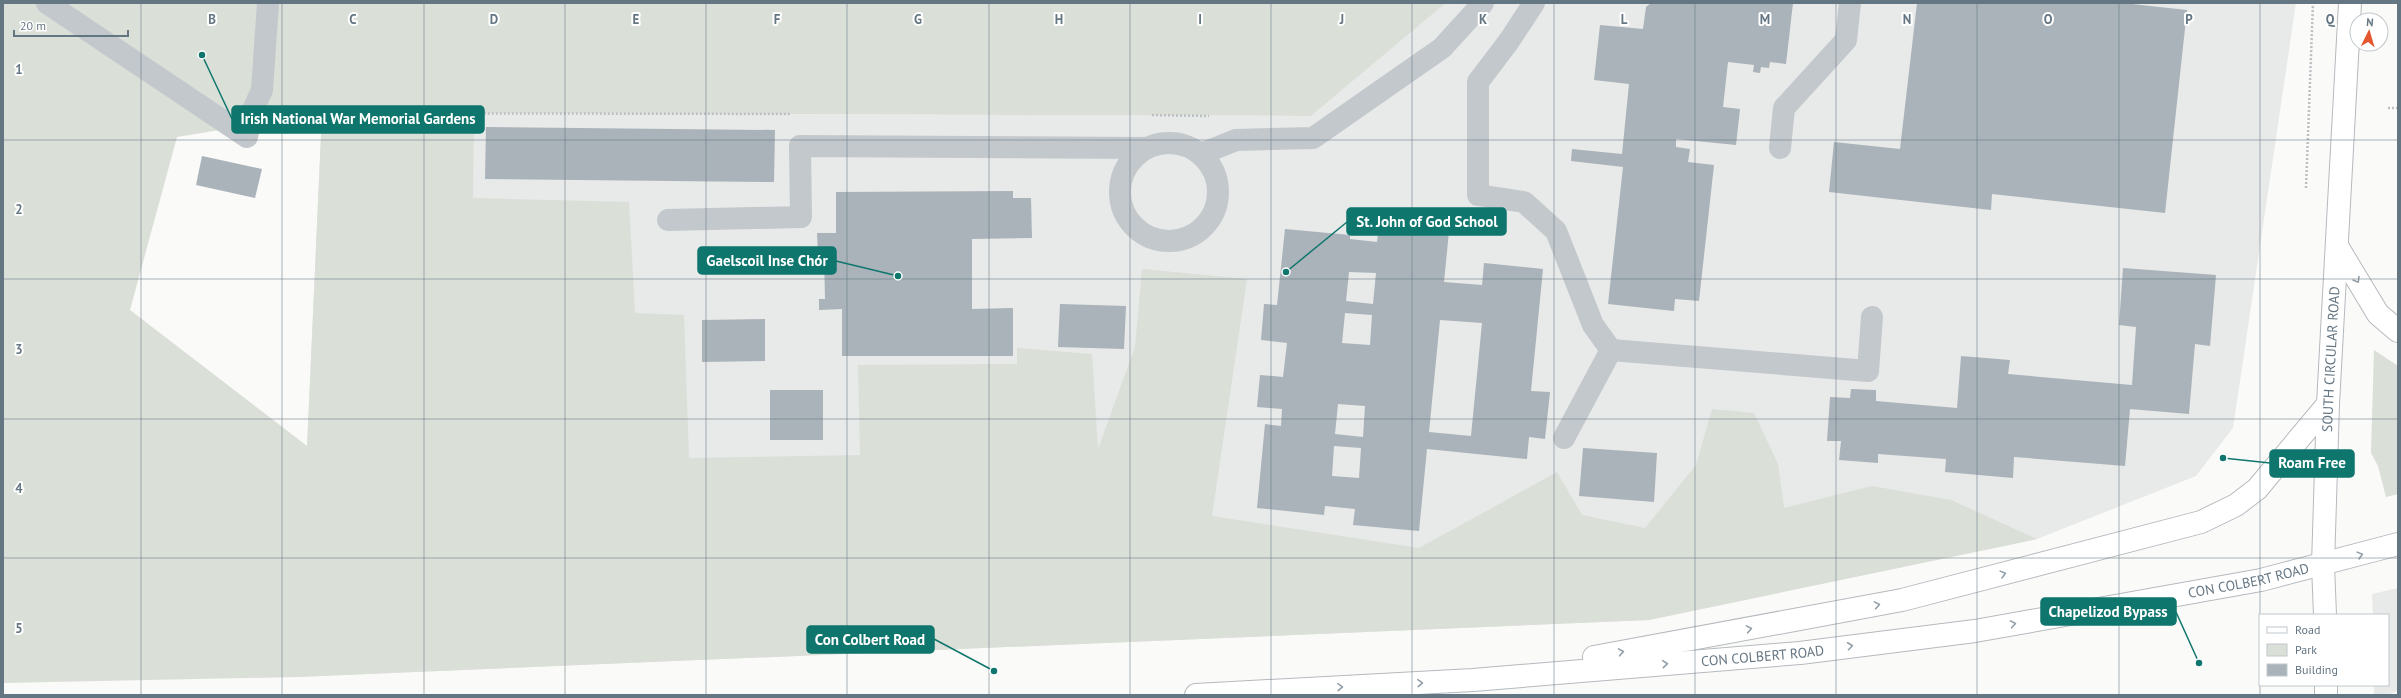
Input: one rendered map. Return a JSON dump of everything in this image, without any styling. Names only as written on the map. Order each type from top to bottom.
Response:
[{"type":"main road","name":"SOUTH CIRCULAR ROAD","points":[[2324,614],[2323,565],[2328,404],[2350,3]]},
{"type":"main road","name":"SOUTH CIRCULAR ROAD","points":[[2337,246],[2378,314],[2398,331]]},
{"type":"main road","points":[[1473,680],[1902,600],[2201,522],[2236,505],[2257,489],[2328,404]]},
{"type":"main road","name":"CON COLBERT ROAD","points":[[1196,695],[1473,680],[1800,653],[1975,631],[2261,580],[2323,565],[2398,544]]},
{"type":"lane","points":[[47,3],[247,137],[251,114],[262,90],[268,3]]},
{"type":"lane","points":[[1201,154],[1236,140],[1313,138],[1442,48],[1483,3]]},
{"type":"lane","points":[[1534,3],[1509,41],[1478,82],[1478,196],[1524,202],[1556,231],[1593,325],[1611,350],[1868,371],[1872,317]]},
{"type":"lane","points":[[1780,148],[1784,108],[1846,40],[1850,3]]},
{"type":"lane","points":[[1170,142],[1186,146],[1201,154],[1211,166],[1217,180],[1218,196],[1214,211],[1206,224],[1194,234],[1179,240],[1164,240],[1148,236],[1135,228],[1125,214],[1120,199],[1121,181],[1127,166],[1138,153],[1147,148],[1170,142]]},
{"type":"lane","points":[[668,220],[801,217],[800,146],[1147,148]]},
{"type":"lane","points":[[1564,438],[1611,350]]},
{"type":"path","points":[[2388,108],[2398,108]]},
{"type":"path","points":[[247,137],[295,113],[793,114]]},
{"type":"path","points":[[1144,115],[1215,116]]},
{"type":"shaded area","points":[[1446,3],[2296,3],[2233,428],[2196,476],[2037,539],[1649,620],[297,677],[322,113],[1311,116]]},
{"type":"shaded area","points":[[2398,588],[2398,691],[2387,695],[2374,695],[2374,686],[2389,686],[2389,614],[2373,614],[2372,594]]},
{"type":"green space","points":[[3,3],[1446,3],[1311,116],[474,113],[473,198],[629,202],[635,313],[684,315],[689,458],[860,455],[858,365],[1017,364],[1017,348],[1092,354],[1098,449],[1135,347],[1142,269],[1247,279],[1212,516],[1419,548],[1557,472],[1582,515],[1645,528],[1696,465],[1712,409],[1754,413],[1778,464],[1784,508],[1872,486],[1951,500],[2037,539],[1649,620],[297,677],[3,683]],"holes":[[[322,113],[307,446],[130,310],[177,137]]]},
{"type":"green space","points":[[2374,350],[2398,366],[2398,494],[2386,497],[2378,466],[2371,453]]},
{"type":"building","points":[[1651,3],[1793,3],[1786,64],[1770,62],[1769,68],[1761,67],[1760,73],[1753,72],[1754,65],[1728,62],[1723,107],[1740,109],[1736,145],[1676,139],[1676,147],[1690,149],[1688,162],[1714,165],[1699,301],[1675,299],[1674,311],[1608,304],[1623,167],[1571,161],[1572,149],[1622,154],[1629,84],[1594,80],[1600,25],[1643,29],[1646,7]]},
{"type":"building","points":[[1917,3],[2123,3],[2187,10],[2165,213],[1992,194],[1991,210],[1829,192],[1834,142],[1900,149]]},
{"type":"building","points":[[486,127],[775,130],[774,182],[485,179]]},
{"type":"building","points":[[202,156],[262,169],[255,198],[196,185]]},
{"type":"building","points":[[1013,191],[1013,198],[1031,198],[1032,238],[972,239],[972,309],[1013,308],[1013,356],[842,356],[842,309],[819,310],[819,299],[825,299],[824,254],[818,254],[817,233],[836,233],[836,192]]},
{"type":"building","points":[[1379,224],[1449,231],[1444,282],[1482,285],[1484,263],[1543,269],[1531,391],[1550,392],[1545,439],[1529,437],[1527,459],[1427,449],[1419,531],[1353,525],[1355,509],[1325,506],[1324,515],[1257,508],[1265,424],[1281,426],[1282,409],[1257,407],[1260,375],[1283,377],[1287,343],[1261,340],[1264,304],[1277,305],[1285,229],[1350,235],[1350,239],[1377,242]],"holes":[[[1349,272],[1376,273],[1373,304],[1346,301]],[[1345,313],[1372,315],[1370,345],[1342,343]],[[1440,320],[1482,323],[1471,436],[1429,432]],[[1338,404],[1365,406],[1363,437],[1335,434]],[[1334,446],[1361,448],[1359,478],[1332,476]]]},
{"type":"building","points":[[2123,268],[2216,275],[2210,346],[2195,344],[2189,414],[2130,409],[2125,466],[2014,457],[2013,478],[1945,472],[1946,459],[1878,454],[1878,463],[1839,460],[1841,441],[1827,441],[1830,397],[1850,398],[1851,389],[1876,390],[1876,401],[1957,408],[1961,356],[2010,360],[2008,374],[2132,385],[2136,327],[2119,325]]},
{"type":"building","points":[[1060,304],[1126,306],[1124,349],[1058,347]]},
{"type":"building","points":[[765,319],[765,361],[702,362],[702,320]]},
{"type":"building","points":[[770,390],[823,390],[823,440],[770,440]]},
{"type":"building","points":[[1583,448],[1657,453],[1654,502],[1579,496]]},
{"type":"place","name":"Irish National War Memorial Gardens","points":[[202,55]]},
{"type":"place","name":"St. John of God School","points":[[1286,272]]},
{"type":"place","name":"Gaelscoil Inse Chór","points":[[898,276]]},
{"type":"place","name":"Roam Free","points":[[2223,458]]},
{"type":"place","name":"Chapelizod Bypass","points":[[2199,663]]},
{"type":"place","name":"Con Colbert Road","points":[[994,671]]}]
